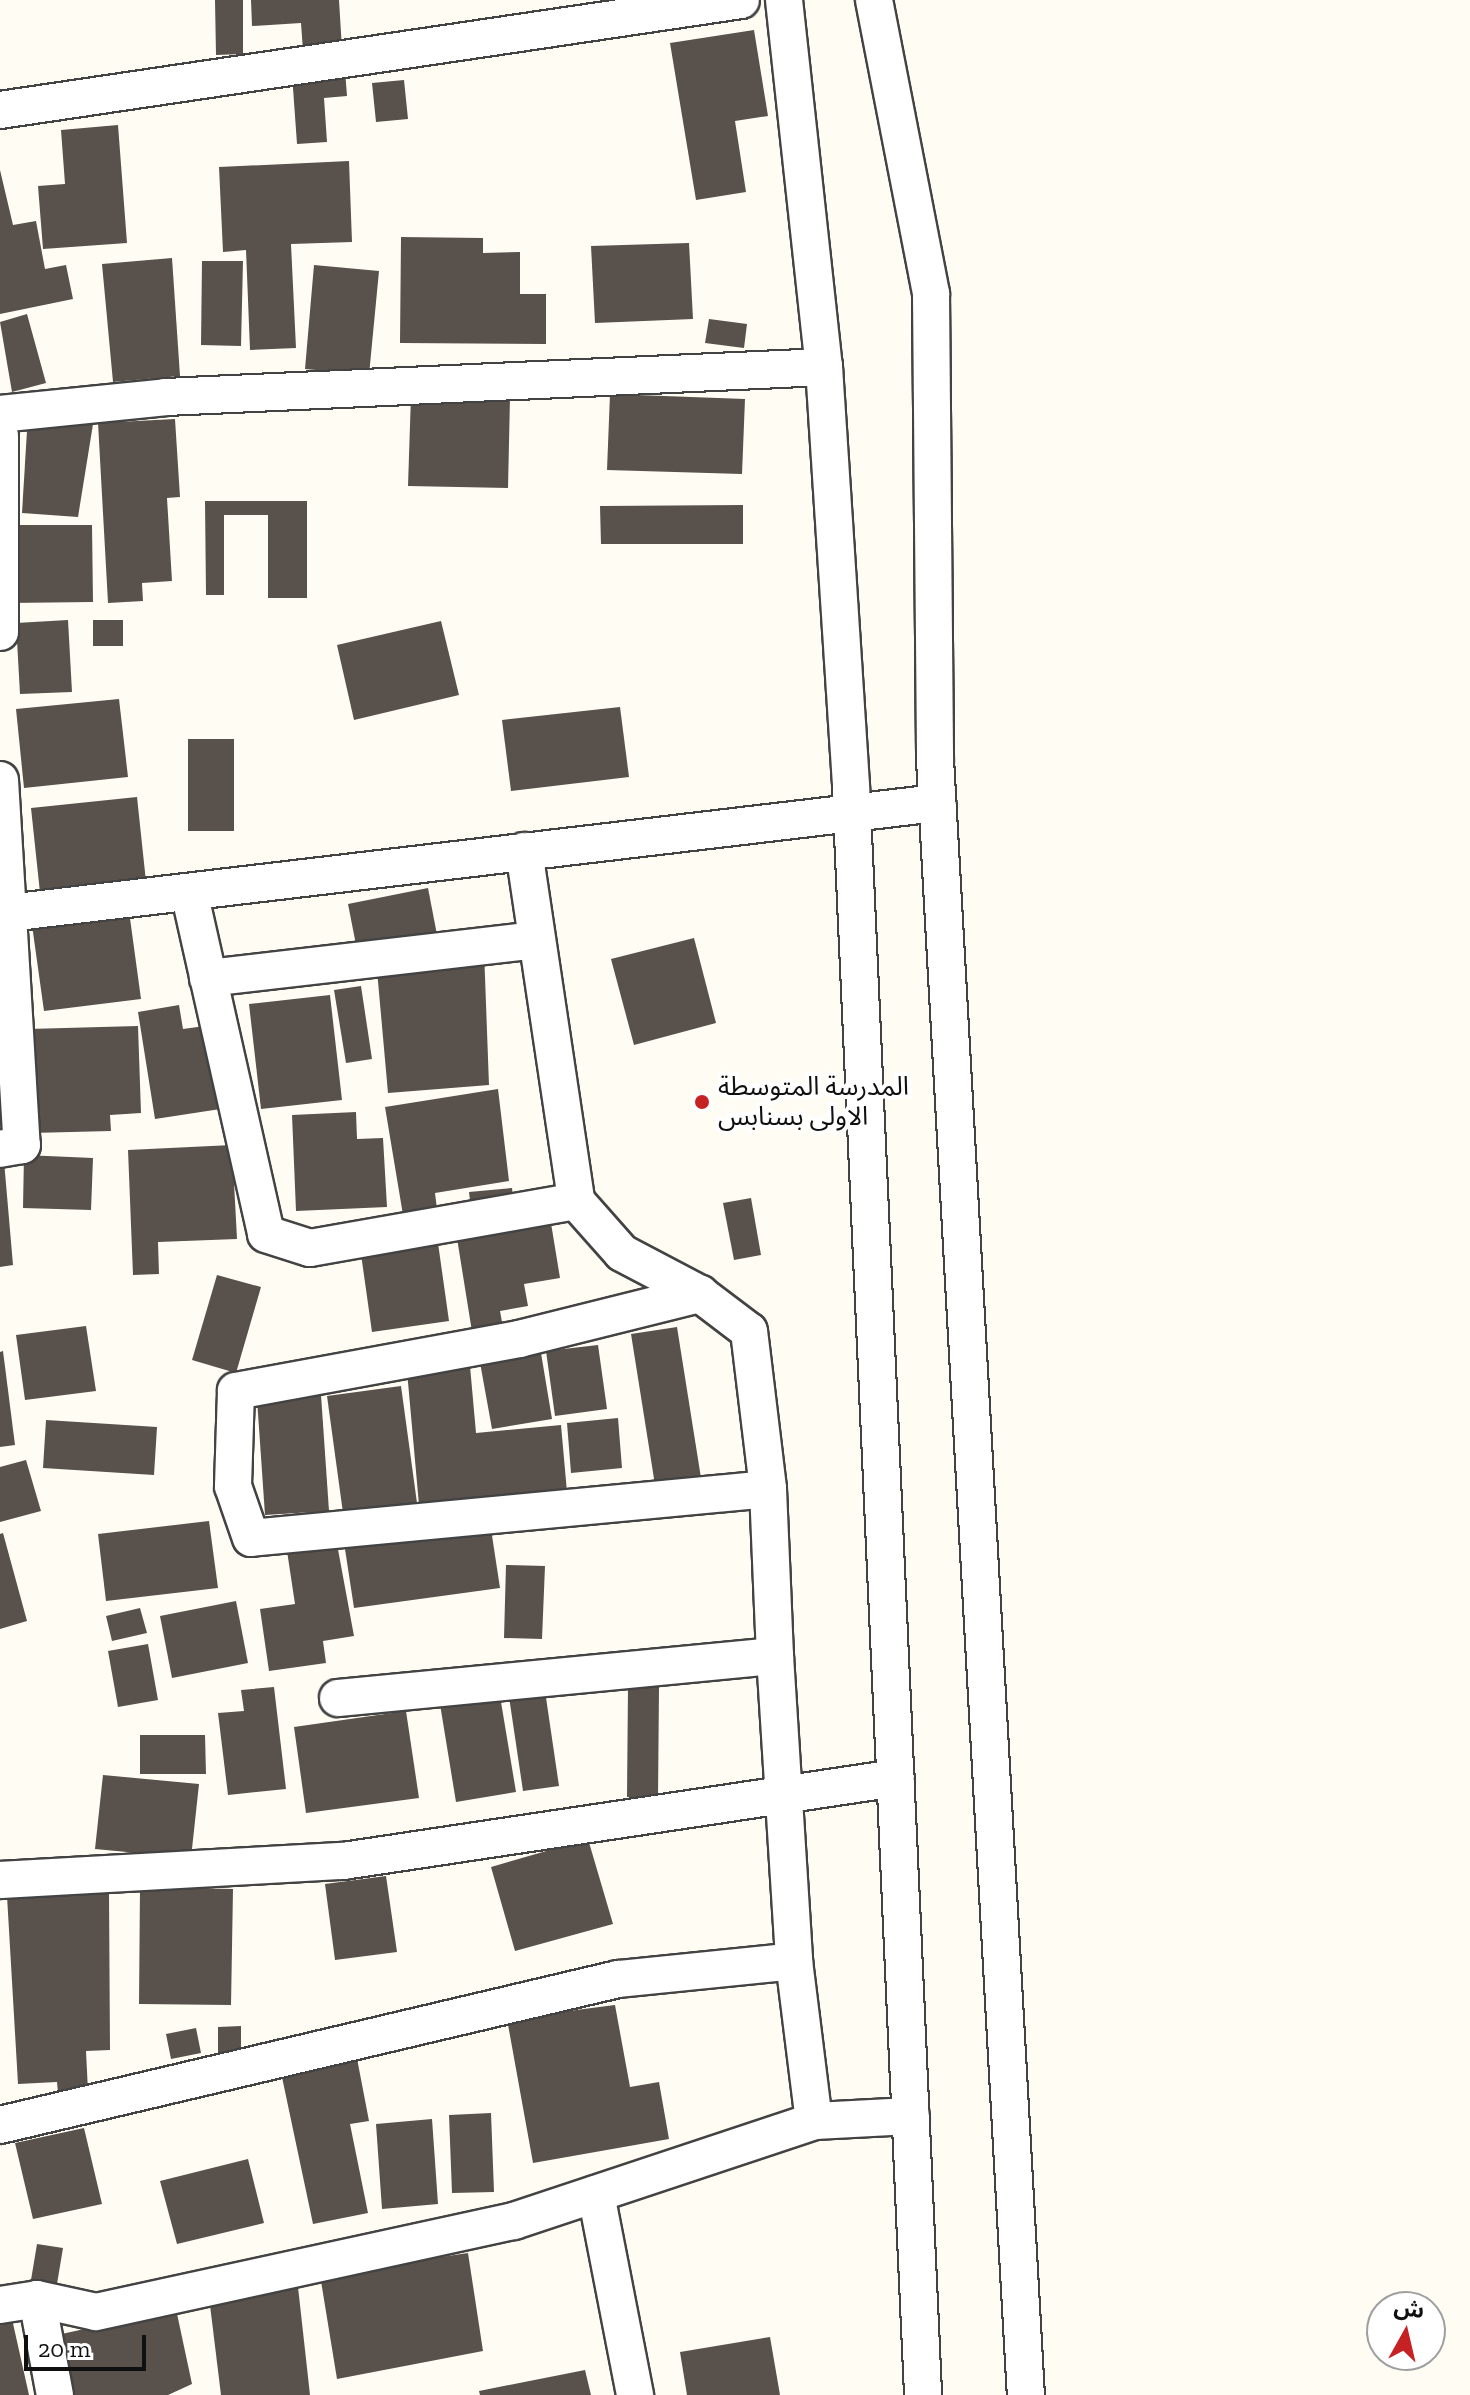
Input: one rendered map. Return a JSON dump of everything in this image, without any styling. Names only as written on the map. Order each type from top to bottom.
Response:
[{"type":"street","points":[[0,110],[741,0]]},
{"type":"street","points":[[784,0],[824,367],[852,813],[923,2395]]},
{"type":"street","points":[[874,0],[931,294],[937,803],[1026,2395]]},
{"type":"street","points":[[0,414],[166,397],[824,367]]},
{"type":"street","points":[[0,436],[0,632]]},
{"type":"street","points":[[0,780],[3,915],[22,1145],[0,1149]]},
{"type":"street","points":[[3,915],[190,896],[524,851],[937,803]]},
{"type":"street","points":[[524,851],[576,1201],[622,1253],[700,1294],[749,1331],[768,1489],[794,1961],[814,2121]]},
{"type":"street","points":[[190,896],[266,1234],[310,1248],[576,1201]]},
{"type":"street","points":[[208,978],[536,940]]},
{"type":"street","points":[[700,1294],[519,1339],[236,1391],[233,1486],[251,1538],[768,1489]]},
{"type":"street","points":[[338,1698],[775,1656]]},
{"type":"street","points":[[0,1880],[343,1861],[786,1790],[896,1778]]},
{"type":"street","points":[[0,2125],[618,1979],[794,1961]]},
{"type":"street","points":[[0,2305],[37,2299],[96,2312],[514,2221],[814,2121],[911,2116]]},
{"type":"street","points":[[596,2194],[635,2395]]},
{"type":"street","points":[[37,2299],[55,2395]]},
{"type":"building","points":[[215,0],[243,0],[243,54],[216,55]]},
{"type":"building","points":[[251,0],[339,0],[342,49],[303,51],[301,23],[252,26]]},
{"type":"building","points":[[754,30],[768,116],[735,121],[746,192],[696,200],[670,43]]},
{"type":"building","points":[[345,70],[347,96],[324,98],[327,142],[297,144],[292,74]]},
{"type":"building","points":[[404,80],[408,119],[376,122],[372,83]]},
{"type":"building","points":[[118,125],[127,243],[43,249],[38,186],[65,184],[61,130]]},
{"type":"building","points":[[349,161],[352,242],[291,244],[296,348],[250,350],[246,250],[223,252],[219,167]]},
{"type":"building","points":[[0,170],[13,225],[36,221],[45,269],[66,265],[73,299],[0,314]]},
{"type":"building","points":[[401,237],[483,238],[483,253],[520,252],[520,294],[546,294],[546,344],[400,343]]},
{"type":"building","points":[[689,243],[693,319],[595,323],[591,246]]},
{"type":"building","points":[[172,258],[180,376],[113,382],[102,264]]},
{"type":"building","points":[[202,261],[243,261],[241,346],[201,345]]},
{"type":"building","points":[[314,265],[379,271],[369,375],[305,369]]},
{"type":"building","points":[[27,314],[46,383],[12,392],[0,322]]},
{"type":"building","points":[[709,319],[747,324],[744,348],[705,343]]},
{"type":"building","points":[[610,394],[745,399],[742,474],[607,470]]},
{"type":"building","points":[[411,395],[510,397],[508,488],[408,486]]},
{"type":"building","points":[[28,414],[94,418],[78,517],[22,513]]},
{"type":"building","points":[[175,419],[180,497],[167,498],[172,581],[142,583],[143,601],[108,603],[98,423]]},
{"type":"building","points":[[205,501],[307,501],[307,598],[268,598],[268,515],[224,515],[224,595],[206,595]]},
{"type":"building","points":[[743,505],[743,544],[601,544],[600,506]]},
{"type":"building","points":[[8,525],[92,525],[93,602],[8,603]]},
{"type":"building","points":[[68,620],[72,692],[20,694],[16,623]]},
{"type":"building","points":[[93,620],[123,620],[123,646],[93,646]]},
{"type":"building","points":[[441,621],[459,695],[354,720],[337,645]]},
{"type":"building","points":[[119,699],[128,777],[24,788],[16,709]]},
{"type":"building","points":[[620,707],[629,777],[511,791],[502,720]]},
{"type":"building","points":[[188,739],[234,739],[234,831],[188,831]]},
{"type":"building","points":[[137,797],[147,891],[41,902],[31,808]]},
{"type":"building","points":[[428,888],[438,940],[358,955],[348,904]]},
{"type":"building","points":[[129,911],[141,999],[44,1011],[32,925]]},
{"type":"building","points":[[694,938],[716,1023],[634,1045],[611,959]]},
{"type":"building","points":[[484,950],[489,1085],[388,1093],[376,959]]},
{"type":"building","points":[[361,986],[372,1059],[346,1063],[334,990]]},
{"type":"building","points":[[330,995],[342,1100],[261,1109],[249,1004]]},
{"type":"building","points":[[179,1005],[183,1029],[212,1025],[227,1108],[155,1119],[138,1012]]},
{"type":"building","points":[[138,1026],[141,1113],[110,1115],[111,1131],[31,1133],[28,1029]]},
{"type":"building","points":[[498,1089],[509,1181],[435,1193],[437,1209],[403,1215],[385,1107]]},
{"type":"building","points":[[356,1112],[357,1139],[383,1138],[387,1207],[296,1211],[292,1115]]},
{"type":"building","points":[[232,1145],[237,1239],[158,1242],[159,1274],[133,1275],[128,1150]]},
{"type":"building","points":[[24,1155],[93,1158],[91,1210],[23,1208]]},
{"type":"building","points":[[4,1161],[13,1265],[0,1267],[0,1162]]},
{"type":"building","points":[[512,1188],[514,1206],[471,1210],[469,1192]]},
{"type":"building","points":[[751,1198],[761,1255],[734,1260],[723,1203]]},
{"type":"building","points":[[550,1217],[560,1278],[524,1284],[528,1306],[500,1311],[504,1333],[473,1338],[456,1232]]},
{"type":"building","points":[[437,1236],[449,1321],[372,1332],[360,1247]]},
{"type":"building","points":[[217,1275],[261,1287],[236,1373],[192,1360]]},
{"type":"building","points":[[86,1326],[96,1391],[25,1400],[16,1335]]},
{"type":"building","points":[[677,1327],[701,1478],[655,1485],[631,1334]]},
{"type":"building","points":[[598,1345],[607,1409],[555,1416],[546,1351]]},
{"type":"building","points":[[540,1347],[552,1419],[492,1429],[479,1357]]},
{"type":"building","points":[[3,1351],[15,1445],[0,1447],[0,1352]]},
{"type":"building","points":[[470,1366],[476,1433],[561,1425],[567,1492],[419,1505],[407,1371]]},
{"type":"building","points":[[401,1386],[417,1503],[343,1513],[327,1396]]},
{"type":"building","points":[[321,1395],[329,1511],[265,1515],[257,1399]]},
{"type":"building","points":[[618,1418],[622,1468],[571,1473],[567,1423]]},
{"type":"building","points":[[46,1420],[157,1427],[154,1475],[43,1468]]},
{"type":"building","points":[[26,1460],[41,1511],[0,1522],[0,1467]]},
{"type":"building","points":[[209,1521],[218,1588],[106,1601],[98,1534]]},
{"type":"building","points":[[491,1529],[500,1588],[354,1608],[345,1549]]},
{"type":"building","points":[[3,1533],[27,1621],[0,1629],[0,1534]]},
{"type":"building","points":[[337,1544],[354,1636],[323,1641],[326,1663],[269,1671],[260,1609],[295,1604],[287,1551]]},
{"type":"building","points":[[506,1565],[545,1566],[542,1639],[504,1638]]},
{"type":"building","points":[[236,1601],[248,1663],[172,1678],[160,1616]]},
{"type":"building","points":[[140,1608],[147,1633],[112,1641],[106,1616]]},
{"type":"building","points":[[148,1644],[158,1700],[118,1707],[108,1651]]},
{"type":"building","points":[[544,1684],[559,1786],[523,1791],[508,1690]]},
{"type":"building","points":[[274,1687],[286,1789],[228,1795],[218,1713],[244,1711],[241,1690]]},
{"type":"building","points":[[628,1687],[659,1687],[658,1798],[627,1797]]},
{"type":"building","points":[[499,1690],[516,1792],[456,1802],[439,1698]]},
{"type":"building","points":[[406,1711],[419,1798],[306,1813],[294,1727]]},
{"type":"building","points":[[140,1735],[205,1735],[206,1774],[140,1774]]},
{"type":"building","points":[[103,1775],[199,1784],[191,1858],[95,1849]]},
{"type":"building","points":[[588,1839],[613,1924],[515,1951],[491,1867]]},
{"type":"building","points":[[386,1876],[397,1952],[335,1960],[325,1884]]},
{"type":"building","points":[[140,1887],[233,1889],[231,2005],[139,2004]]},
{"type":"building","points":[[109,1891],[110,2050],[86,2051],[88,2091],[58,2093],[57,2082],[18,2084],[7,1896]]},
{"type":"building","points":[[615,2005],[630,2087],[659,2082],[669,2139],[533,2163],[507,2019]]},
{"type":"building","points":[[241,2026],[241,2053],[218,2053],[218,2027]]},
{"type":"building","points":[[196,2028],[201,2053],[171,2059],[166,2034]]},
{"type":"building","points":[[355,2048],[369,2121],[350,2124],[368,2213],[313,2224],[279,2063]]},
{"type":"building","points":[[491,2113],[494,2192],[452,2193],[449,2115]]},
{"type":"building","points":[[432,2119],[438,2204],[382,2209],[376,2124]]},
{"type":"building","points":[[84,2128],[102,2204],[33,2219],[15,2143]]},
{"type":"building","points":[[248,2159],[264,2223],[177,2244],[160,2181]]},
{"type":"building","points":[[37,2244],[63,2248],[56,2290],[30,2286]]},
{"type":"building","points":[[468,2253],[483,2351],[337,2379],[320,2275]]},
{"type":"building","points":[[298,2287],[310,2395],[221,2395],[209,2297]]},
{"type":"building","points":[[176,2309],[192,2384],[168,2395],[70,2395],[57,2335]]},
{"type":"building","points":[[10,2310],[29,2395],[0,2395],[0,2312]]},
{"type":"building","points":[[770,2337],[780,2395],[687,2395],[680,2352]]},
{"type":"building","points":[[585,2370],[591,2395],[480,2395],[479,2391]]},
{"type":"place","name":"المدرسة المتوسطة الاولى بسنابس","points":[[702,1102]]}]
